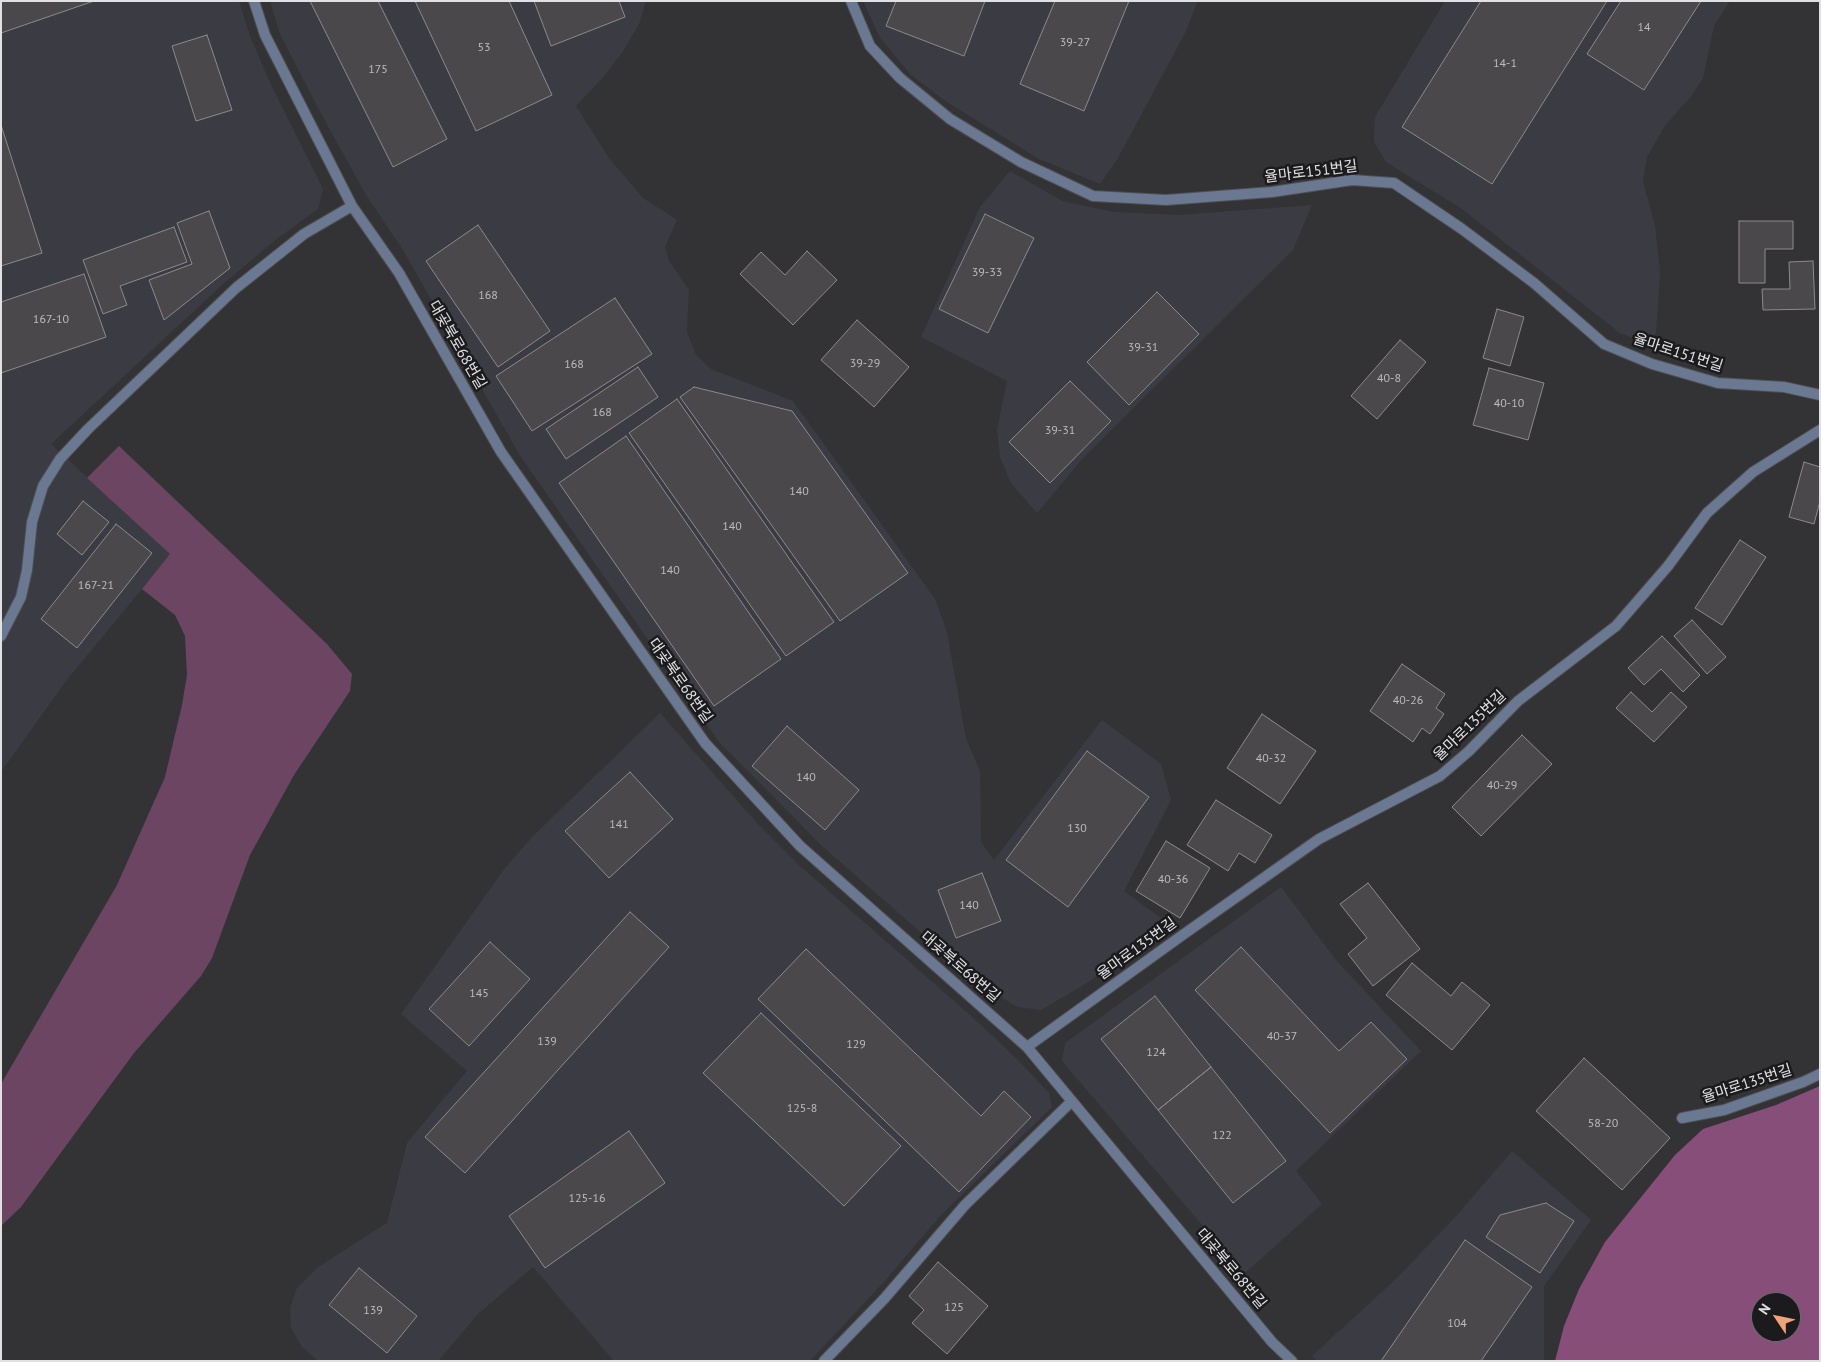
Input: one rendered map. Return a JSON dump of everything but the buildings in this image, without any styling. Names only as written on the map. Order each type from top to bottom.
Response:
[{"type":"lane","name":"대곶북로68번길","points":[[254,1],[265,35],[352,206],[399,273],[501,452],[705,743],[800,846],[1027,1047],[1272,1342],[1292,1361]]},
{"type":"lane","name":"율마로151번길","points":[[851,1],[870,46],[900,78],[950,119],[1021,162],[1093,196],[1166,200],[1272,192],[1352,180],[1394,183],[1462,229],[1534,283],[1604,344],[1652,364],[1718,384],[1784,387],[1820,395]]},
{"type":"lane","points":[[1,636],[21,597],[28,570],[32,522],[43,486],[60,459],[88,429],[236,288],[304,234],[352,206]]},
{"type":"lane","name":"율마로135번길","points":[[1027,1047],[1319,839],[1440,776],[1469,751],[1518,701],[1616,626],[1668,566],[1707,513],[1752,472],[1820,430]]},
{"type":"lane","name":"율마로135번길","points":[[1682,1118],[1724,1110],[1803,1082],[1820,1074]]},
{"type":"lane","points":[[824,1361],[884,1299],[965,1205],[1072,1101]]},
{"type":"shaded area","points":[[1,1],[239,1],[250,36],[272,87],[323,189],[318,209],[274,241],[222,285],[51,444],[171,554],[66,681],[1,772]]},
{"type":"shaded area","points":[[270,1],[646,1],[640,22],[624,50],[605,75],[576,106],[609,158],[643,198],[677,220],[665,247],[669,261],[689,290],[687,332],[696,355],[711,369],[793,401],[935,599],[947,632],[966,739],[980,771],[981,842],[994,860],[1102,720],[1161,764],[1171,800],[1124,891],[1169,924],[1087,983],[1041,1010],[1018,1007],[995,994],[957,964],[822,846],[719,742],[519,454],[403,250],[366,195],[318,108],[280,34]]},
{"type":"shaded area","points":[[863,1],[1198,1],[1185,33],[1118,158],[1100,184],[1039,159],[947,102],[911,75],[880,38]]},
{"type":"shaded area","points":[[1445,1],[1730,1],[1714,26],[1703,78],[1692,95],[1664,127],[1647,157],[1643,181],[1655,226],[1660,272],[1656,333],[1646,343],[1620,333],[1462,209],[1386,162],[1374,142],[1375,117]]},
{"type":"shaded area","points":[[1010,171],[1062,201],[1114,212],[1179,215],[1312,205],[1293,250],[1083,458],[1037,513],[1011,483],[1000,457],[997,430],[1007,381],[921,337],[980,207]]},
{"type":"shaded area","points":[[119,446],[327,644],[352,674],[350,691],[294,775],[250,855],[212,958],[201,976],[134,1053],[21,1207],[1,1226],[1,1084],[117,885],[165,777],[187,675],[185,636],[175,615],[142,589],[170,554],[87,478]]},
{"type":"shaded area","points":[[660,713],[757,823],[800,866],[978,1022],[1018,1060],[1049,1093],[1052,1107],[942,1214],[882,1284],[810,1361],[614,1361],[533,1267],[478,1314],[438,1361],[318,1361],[302,1347],[291,1328],[290,1308],[297,1288],[318,1267],[387,1223],[407,1143],[467,1071],[401,1014],[505,868],[534,835]]},
{"type":"shaded area","points":[[1281,887],[1336,960],[1421,1051],[1296,1171],[1322,1204],[1244,1274],[1062,1061],[1065,1043]]},
{"type":"shaded area","points":[[1820,1086],[1820,1361],[1555,1361],[1564,1326],[1579,1289],[1605,1242],[1675,1155],[1703,1129],[1776,1105]]},
{"type":"shaded area","points":[[1512,1151],[1591,1220],[1544,1286],[1544,1361],[1317,1361],[1312,1356],[1397,1278],[1459,1213]]}]
